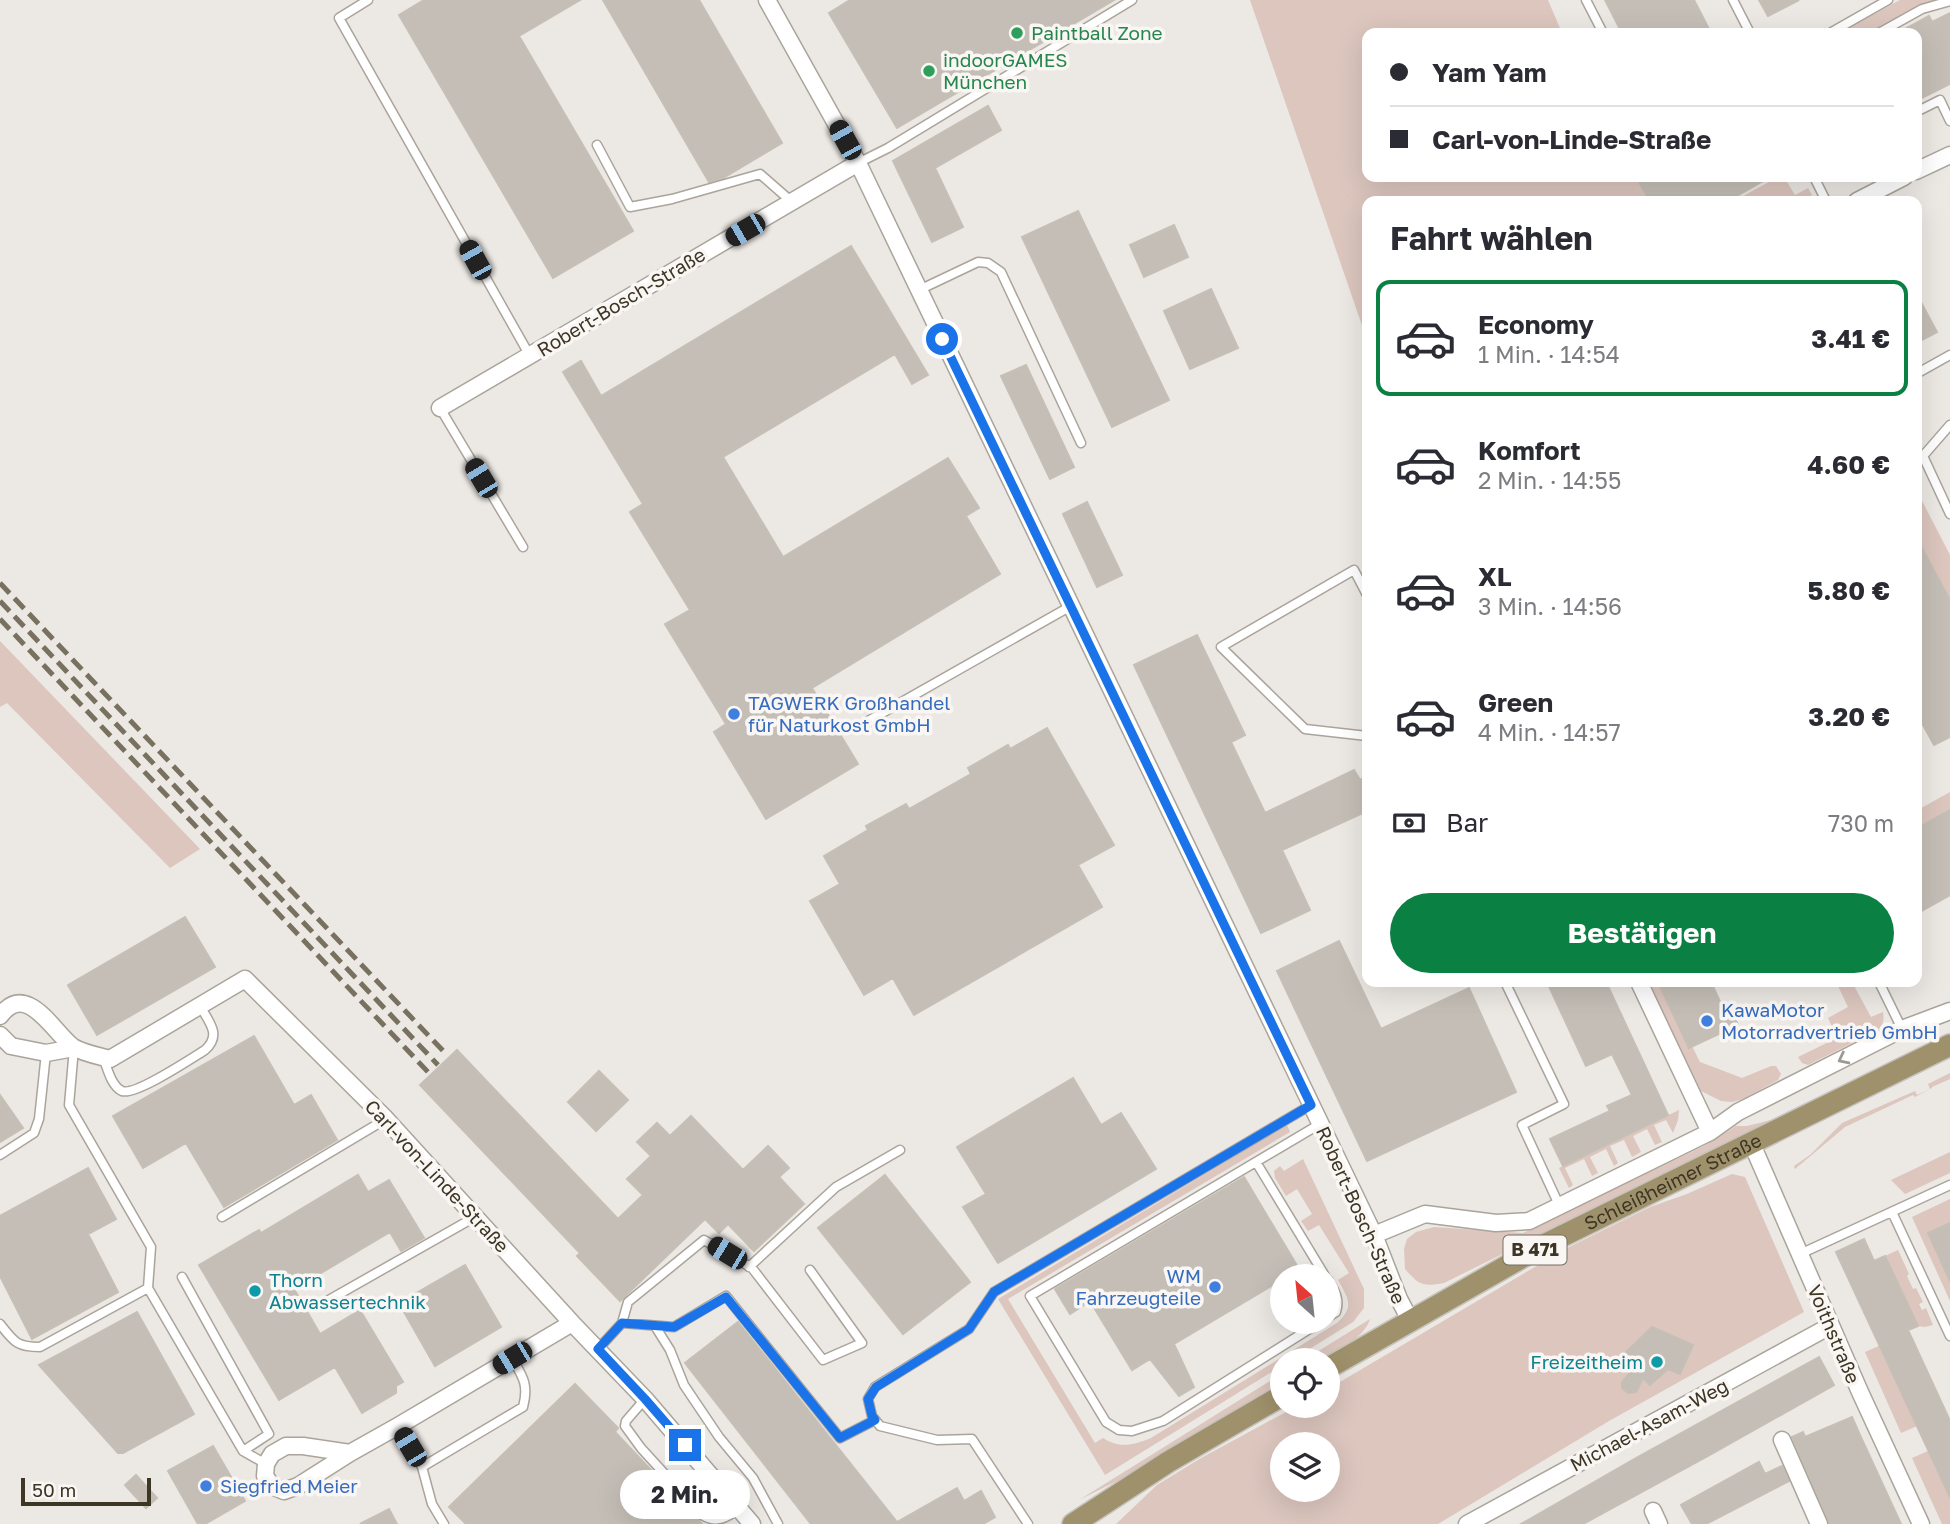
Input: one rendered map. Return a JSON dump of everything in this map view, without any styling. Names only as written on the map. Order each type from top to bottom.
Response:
[{"type":"main road","name":"Schleißheimer Straße","points":[[1340,1361],[1542,1246],[1950,1045]]},
{"type":"main road","points":[[1073,1524],[1168,1462],[1270,1403]]},
{"type":"street","name":"Robert-Bosch-Straße","points":[[767,0],[858,163],[1374,1235],[1410,1320]]},
{"type":"street","points":[[1922,168],[1950,155]]},
{"type":"street","name":"Robert-Bosch-Straße","points":[[440,408],[858,163]]},
{"type":"street","points":[[1867,196],[1894,182]]},
{"type":"street","name":"Carl-von-Linde-Straße","points":[[103,1057],[110,1059],[245,979],[386,1119],[645,1399],[752,1524]]},
{"type":"street","points":[[1641,987],[1710,1132]]},
{"type":"street","points":[[0,1016],[14,1004],[27,1004],[38,1010],[74,1048]]},
{"type":"street","name":"Schleißheimer Straße","points":[[1374,1235],[1425,1214],[1496,1223],[1529,1221],[1710,1132],[1738,1112],[1902,1029],[1950,1012]]},
{"type":"street","points":[[0,1035],[11,1046],[46,1053],[74,1048],[103,1057]]},
{"type":"street","name":"Voithstraße","points":[[1751,1142],[1830,1326],[1921,1524]]},
{"type":"street","points":[[349,1453],[286,1446],[272,1454],[266,1464],[265,1476],[272,1486],[284,1491],[298,1486],[349,1453],[572,1323]]},
{"type":"street","name":"Michael-Asam-Weg","points":[[1467,1524],[1830,1326]]},
{"type":"street","points":[[1782,1440],[1819,1524]]},
{"type":"lane","points":[[368,0],[339,18],[530,356]]},
{"type":"lane","points":[[858,163],[888,148],[1132,0]]},
{"type":"lane","points":[[1586,0],[1600,28]]},
{"type":"lane","points":[[1733,0],[1747,28]]},
{"type":"lane","points":[[1839,28],[1888,0]]},
{"type":"lane","points":[[1888,28],[1922,9],[1950,1]]},
{"type":"lane","points":[[1922,109],[1940,100],[1950,121]]},
{"type":"lane","points":[[597,145],[630,207],[672,199],[760,174],[792,201]]},
{"type":"lane","points":[[919,290],[978,262],[988,263],[1001,272],[1081,443]]},
{"type":"lane","points":[[1922,371],[1950,355]]},
{"type":"lane","points":[[440,408],[523,547]]},
{"type":"lane","points":[[1950,425],[1923,456],[1950,514]]},
{"type":"lane","points":[[1362,585],[1354,570],[1221,647],[1305,729],[1362,735]]},
{"type":"lane","points":[[854,729],[1071,606]]},
{"type":"lane","points":[[1507,987],[1564,1104],[1522,1125],[1560,1207]]},
{"type":"lane","points":[[1881,987],[1902,1029]]},
{"type":"lane","points":[[103,1057],[116,1086],[122,1091],[146,1085],[205,1050],[212,1043],[215,1034],[200,1006]]},
{"type":"lane","points":[[74,1048],[69,1105],[151,1247],[148,1288],[243,1451],[266,1464]]},
{"type":"lane","points":[[0,1155],[34,1133],[39,1119],[46,1053]]},
{"type":"lane","points":[[1028,1524],[972,1439],[937,1440],[880,1426],[872,1416],[868,1399],[876,1387],[969,1329],[994,1292],[1311,1105]]},
{"type":"lane","points":[[222,1217],[386,1119]]},
{"type":"lane","points":[[1301,1334],[1163,1421],[1132,1431],[1119,1430],[1106,1422],[1030,1296],[1320,1124]]},
{"type":"lane","points":[[749,1266],[836,1187],[900,1150]]},
{"type":"lane","points":[[1256,1162],[1318,1264]]},
{"type":"lane","points":[[1800,1254],[1950,1185]]},
{"type":"lane","points":[[1892,1212],[1950,1336]]},
{"type":"lane","points":[[327,1301],[475,1217]]},
{"type":"lane","points":[[598,1349],[622,1323],[628,1302],[704,1240],[749,1266],[823,1360],[862,1343],[810,1270]]},
{"type":"lane","points":[[181,1277],[269,1434],[243,1451]]},
{"type":"lane","points":[[0,1324],[10,1337],[23,1347],[40,1347],[148,1288]]},
{"type":"lane","points":[[622,1323],[674,1327],[726,1297],[840,1438],[875,1420]]},
{"type":"lane","points":[[656,1326],[670,1350],[684,1385],[719,1437],[754,1478],[778,1524]]},
{"type":"lane","points":[[422,1467],[523,1407],[527,1394],[525,1380],[512,1358]]},
{"type":"lane","points":[[645,1399],[626,1421],[625,1426],[640,1448],[709,1520],[720,1521],[739,1509]]},
{"type":"lane","points":[[398,1426],[422,1467],[432,1504],[444,1524]]},
{"type":"shaded area","points":[[1250,0],[1548,0],[1560,28],[1362,28],[1362,182],[1640,182],[1647,196],[1362,196],[1362,325]]},
{"type":"shaded area","points":[[1900,0],[1936,0],[1912,9],[1879,28],[1848,28]]},
{"type":"shaded area","points":[[1769,182],[1787,182],[1795,195],[1808,188],[1812,195],[1810,196],[1743,196]]},
{"type":"shaded area","points":[[1922,501],[1950,555],[1950,600],[1922,548]]},
{"type":"shaded area","points":[[0,641],[200,849],[170,868],[7,703],[0,707]]},
{"type":"shaded area","points":[[1950,792],[1950,811],[1922,826],[1922,808]]},
{"type":"shaded area","points":[[1651,987],[1660,987],[1689,1048],[1692,1046],[1700,1062],[1742,1078],[1771,1066],[1776,1066],[1781,1074],[1778,1080],[1732,1102],[1721,1101],[1701,1091]]},
{"type":"shaded area","points":[[1838,987],[1855,987],[1871,1017],[1883,1012],[1882,1024],[1878,1030],[1808,1065],[1802,1063],[1798,1057],[1837,1038],[1828,1018],[1848,1007]]},
{"type":"shaded area","points":[[1950,1073],[1950,1079],[1915,1097],[1913,1095],[1845,1127],[1795,1169],[1794,1166],[1810,1155],[1842,1123],[1915,1091],[1917,1095],[1930,1089],[1928,1084]]},
{"type":"shaded area","points":[[1679,1110],[1673,1133],[1666,1120],[1654,1125],[1662,1142],[1655,1145],[1647,1129],[1633,1136],[1641,1152],[1632,1157],[1624,1140],[1610,1146],[1618,1163],[1614,1166],[1606,1149],[1590,1157],[1598,1173],[1592,1176],[1584,1159],[1565,1168],[1573,1185],[1569,1188],[1559,1168]]},
{"type":"shaded area","points":[[1775,1119],[1444,1283],[1422,1284],[1405,1269],[1404,1249],[1407,1239],[1416,1232],[1434,1227],[1523,1233],[1704,1146],[1736,1126]]},
{"type":"shaded area","points":[[1287,1125],[1290,1132],[1008,1299],[1095,1443],[1103,1438],[1115,1444],[1127,1445],[1151,1438],[1270,1364],[1270,1373],[1105,1475],[998,1299]]},
{"type":"shaded area","points":[[1950,1152],[1950,1173],[1905,1194],[1891,1180]]},
{"type":"shaded area","points":[[1303,1159],[1364,1289],[1364,1308],[1353,1322],[1340,1330],[1340,1320],[1346,1312],[1348,1302],[1340,1279],[1349,1273],[1319,1225],[1308,1231],[1301,1221],[1312,1214],[1297,1189],[1286,1196],[1275,1178],[1274,1171],[1280,1166],[1284,1171]]},
{"type":"shaded area","points":[[1732,1174],[1745,1177],[1804,1312],[1609,1421],[1438,1524],[1116,1524],[1157,1485],[1275,1418],[1340,1418],[1340,1382],[1567,1248],[1650,1207]]},
{"type":"shaded area","points":[[1950,1199],[1950,1223],[1928,1234],[1950,1281],[1950,1301],[1912,1217]]},
{"type":"shaded area","points":[[1898,1250],[1913,1289],[1916,1288],[1923,1302],[1919,1304],[1922,1310],[1926,1308],[1933,1325],[1918,1326],[1885,1256]]},
{"type":"shaded area","points":[[1370,1319],[1363,1332],[1343,1349],[1323,1348]]},
{"type":"shaded area","points":[[1319,1334],[1334,1334],[1311,1348],[1297,1348]]},
{"type":"shaded area","points":[[1879,1346],[1917,1426],[1901,1433],[1865,1352]]},
{"type":"shaded area","points":[[1270,1381],[1270,1390],[1121,1479],[1079,1500]]},
{"type":"shaded area","points":[[1928,1451],[1950,1497],[1950,1524],[1942,1524],[1912,1458]]},
{"type":"building","points":[[424,0],[580,0],[519,36],[633,231],[553,278],[399,15]]},
{"type":"building","points":[[603,0],[699,0],[782,143],[723,178],[709,182]]},
{"type":"building","name":"indoorGAMES München","points":[[850,0],[1114,0],[897,128],[829,13]]},
{"type":"building","points":[[1605,0],[1694,0],[1708,28],[1619,28]]},
{"type":"building","points":[[1759,0],[1799,0],[1768,16]]},
{"type":"building","points":[[1950,13],[1950,84],[1922,98],[1922,28],[1907,28],[1929,16],[1932,22]]},
{"type":"building","points":[[988,106],[1001,130],[935,168],[963,227],[932,242],[893,161]]},
{"type":"building","points":[[1639,182],[1761,182],[1737,196],[1647,196]]},
{"type":"building","points":[[1078,211],[1169,400],[1112,427],[1022,237]]},
{"type":"building","points":[[1174,225],[1188,257],[1144,277],[1130,245]]},
{"type":"building","points":[[851,246],[928,375],[912,384],[895,354],[723,457],[783,557],[948,458],[979,508],[966,516],[1000,574],[812,688],[858,764],[766,819],[714,732],[726,724],[665,624],[690,610],[630,512],[643,504],[563,372],[581,361],[601,396]]},
{"type":"building","points":[[1211,289],[1238,348],[1190,369],[1164,311]]},
{"type":"building","points":[[1922,304],[1937,332],[1922,340]]},
{"type":"building","points":[[1026,365],[1074,467],[1050,479],[1001,376]]},
{"type":"building","points":[[1087,502],[1122,575],[1097,587],[1063,514]]},
{"type":"building","points":[[1922,548],[1950,600],[1950,737],[1934,745],[1922,723]]},
{"type":"building","points":[[1197,635],[1245,735],[1231,742],[1265,813],[1354,770],[1362,779],[1362,813],[1282,850],[1310,910],[1261,933],[1134,665]]},
{"type":"building","points":[[1047,728],[1114,845],[1078,865],[1102,907],[914,1015],[893,978],[864,995],[810,901],[840,884],[824,856],[868,830],[866,826],[906,804],[909,809],[971,774],[968,768],[1008,745],[1010,749]]},
{"type":"building","points":[[1950,810],[1950,895],[1922,911],[1922,826]]},
{"type":"building","points":[[185,917],[215,967],[97,1035],[68,985]]},
{"type":"building","points":[[1339,941],[1381,1029],[1469,988],[1516,1092],[1367,1161],[1277,971]]},
{"type":"building","points":[[1549,987],[1608,987],[1668,1115],[1563,1166],[1550,1139],[1610,1111],[1607,1106],[1632,1095],[1612,1054],[1586,1066]]},
{"type":"building","points":[[1660,987],[1713,987],[1722,1006],[1731,1009],[1738,1025],[1689,1048]]},
{"type":"building","points":[[254,1036],[294,1105],[311,1095],[337,1140],[224,1207],[186,1143],[143,1168],[113,1116]]},
{"type":"building","points":[[457,1050],[618,1219],[643,1195],[627,1179],[651,1156],[637,1142],[657,1123],[670,1136],[691,1116],[743,1170],[768,1146],[789,1168],[779,1177],[804,1204],[754,1251],[728,1224],[719,1233],[705,1219],[620,1301],[577,1256],[580,1253],[420,1085]]},
{"type":"building","points":[[599,1071],[628,1100],[596,1131],[568,1102]]},
{"type":"building","points":[[1073,1078],[1101,1125],[1121,1113],[1156,1169],[998,1263],[963,1207],[986,1194],[957,1147]]},
{"type":"building","points":[[0,1095],[23,1128],[0,1142]]},
{"type":"building","points":[[88,1168],[116,1219],[88,1234],[118,1292],[32,1339],[0,1276],[0,1216]]},
{"type":"building","points":[[358,1175],[368,1192],[389,1180],[424,1238],[401,1251],[390,1232],[294,1289],[320,1334],[360,1310],[403,1382],[396,1386],[396,1393],[362,1413],[335,1367],[279,1400],[199,1265],[259,1230],[261,1233]]},
{"type":"building","points":[[885,1175],[970,1282],[903,1334],[818,1228]]},
{"type":"building","points":[[1244,1177],[1296,1264],[1270,1264],[1270,1287],[1174,1344],[1194,1387],[1179,1396],[1150,1359],[1132,1370],[1090,1301],[1070,1314],[1055,1289]]},
{"type":"building","points":[[1950,1223],[1950,1281],[1928,1233]]},
{"type":"building","points":[[1864,1239],[1874,1261],[1885,1256],[1918,1326],[1908,1330],[1950,1421],[1950,1497],[1836,1252]]},
{"type":"building","points":[[465,1265],[501,1327],[435,1366],[399,1303]]},
{"type":"building","points":[[137,1312],[194,1414],[123,1453],[118,1453],[39,1365]]},
{"type":"building","points":[[738,1322],[897,1522],[957,1488],[964,1501],[981,1491],[995,1517],[983,1524],[811,1524],[685,1363]]},
{"type":"building","name":"Freizeitheim","points":[[1652,1327],[1693,1345],[1680,1374],[1668,1369],[1650,1385],[1643,1378],[1636,1392],[1628,1393],[1622,1388],[1622,1382],[1634,1368],[1622,1356]]},
{"type":"building","points":[[1819,1357],[1834,1385],[1708,1456],[1583,1524],[1521,1524],[1636,1458]]},
{"type":"building","points":[[575,1384],[618,1428],[615,1432],[702,1524],[466,1524],[449,1507]]},
{"type":"building","points":[[1852,1417],[1901,1524],[1829,1524],[1792,1437],[1803,1432],[1805,1437]]},
{"type":"building","name":"Siegfried Meier","points":[[213,1446],[245,1501],[205,1524],[198,1524],[168,1471]]},
{"type":"building","points":[[1759,1462],[1765,1474],[1782,1466],[1789,1481],[1706,1524],[1692,1524],[1681,1505]]},
{"type":"building","points":[[136,1475],[157,1498],[146,1508],[125,1485]]},
{"type":"building","points":[[389,1509],[397,1524],[360,1524]]},
{"type":"railway","points":[[0,583],[447,1055]]},
{"type":"railway","points":[[0,601],[438,1065]]},
{"type":"railway","points":[[0,619],[428,1072]]},
{"type":"place","name":"Paintball Zone","points":[[1017,33]]},
{"type":"place","name":"indoorGAMES München","points":[[929,71]]},
{"type":"place","name":"TAGWERK Großhandel für Naturkost GmbH","points":[[734,714]]},
{"type":"place","name":"KawaMotor Motorradvertrieb GmbH","points":[[1707,1021]]},
{"type":"place","name":"WM Fahrzeugteile","points":[[1215,1287]]},
{"type":"place","name":"Thorn Abwassertechnik","points":[[255,1291]]},
{"type":"place","name":"Freizeitheim","points":[[1657,1362]]},
{"type":"place","name":"Siegfried Meier","points":[[206,1486]]},
{"type":"route","points":[[685,1445],[598,1349],[622,1323],[674,1327],[726,1297],[840,1438],[875,1420],[868,1399],[876,1387],[969,1329],[994,1292],[1311,1105],[942,339]]}]
